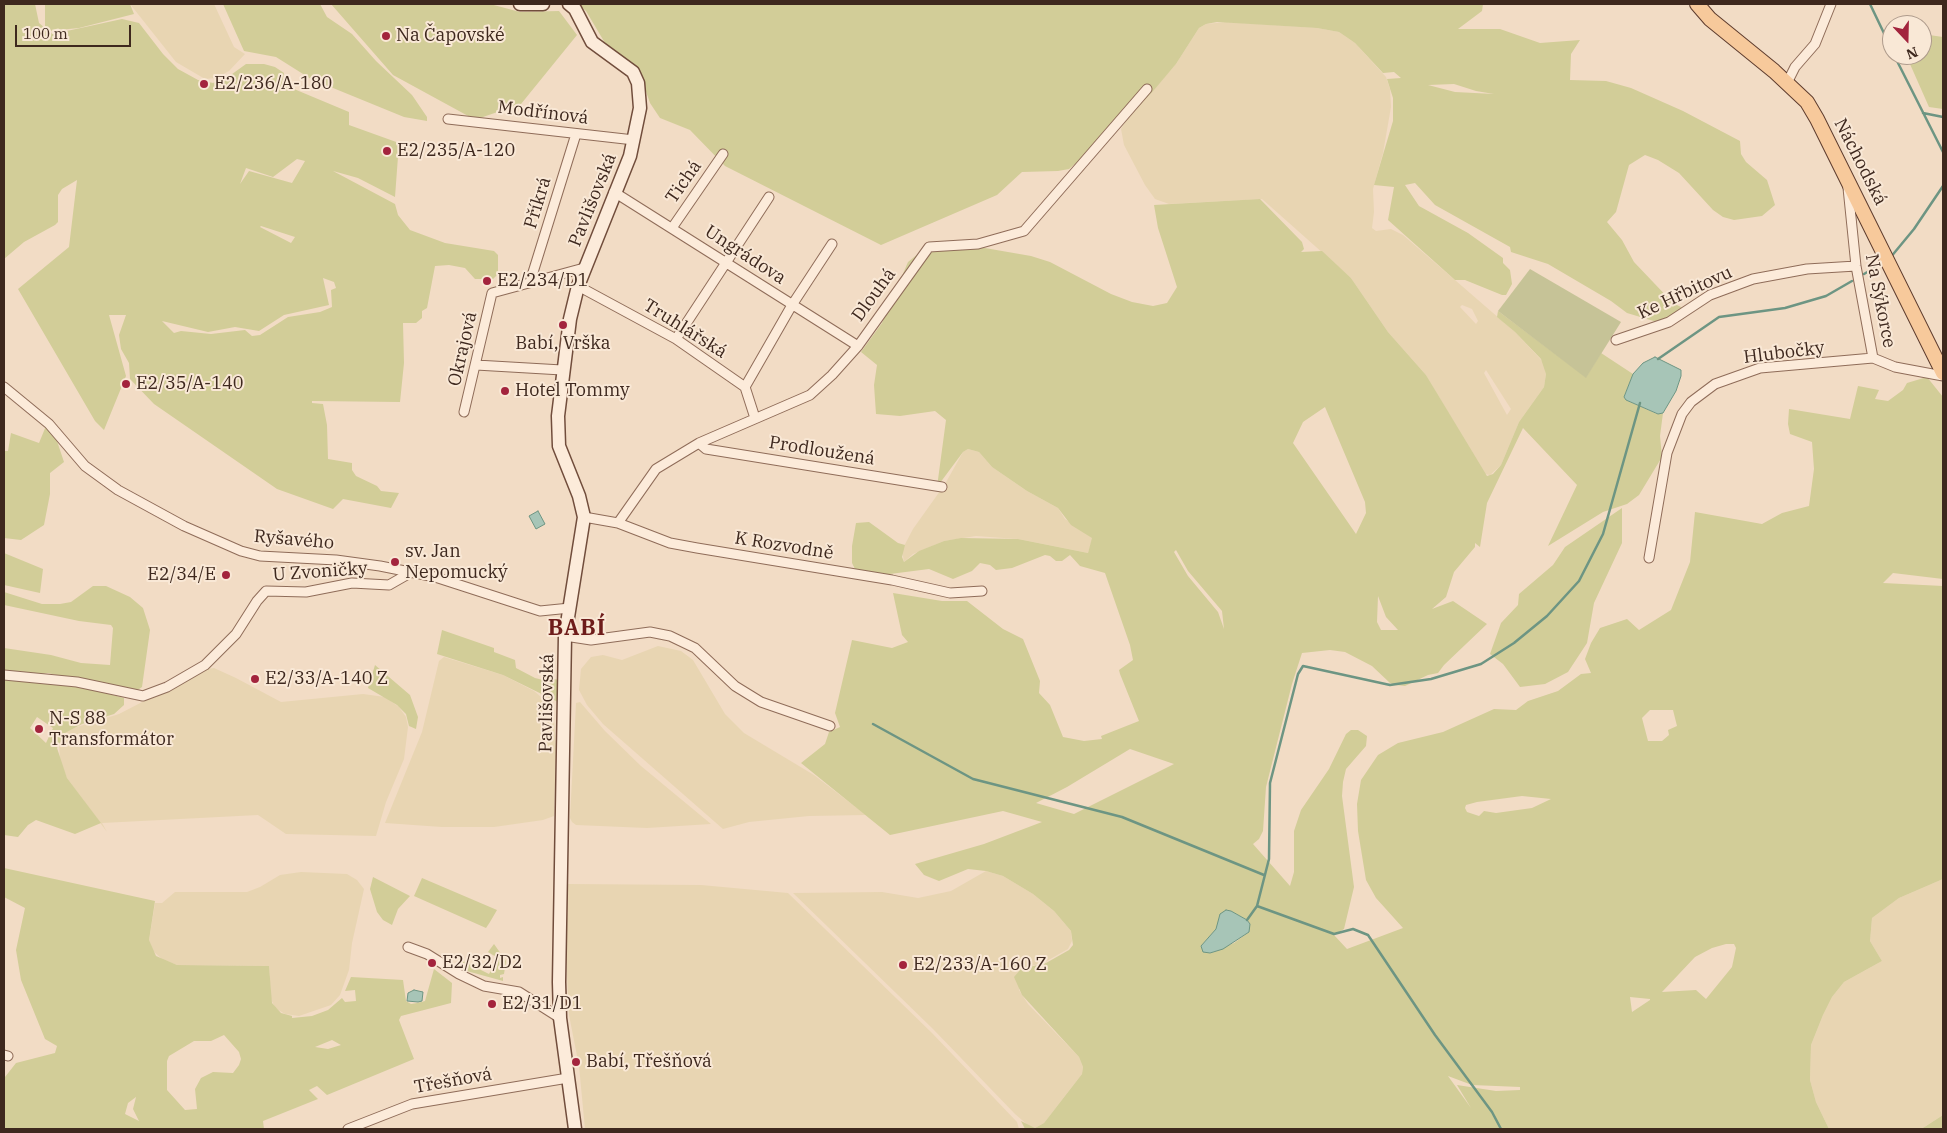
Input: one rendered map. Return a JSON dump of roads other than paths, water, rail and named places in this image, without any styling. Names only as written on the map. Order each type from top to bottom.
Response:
[{"type":"main road","name":"Náchodská","points":[[1697,4],[1717,25],[1787,83],[1806,102],[1817,119],[1888,260],[1943,375]]},
{"type":"street","points":[[520,4],[543,4]]},
{"type":"street","name":"Pavlišovská","points":[[569,4],[575,9],[592,42],[633,72],[638,83],[640,108],[630,156],[578,286],[562,370],[558,416],[559,446],[579,496],[584,517],[566,636],[560,1018],[575,1129]]},
{"type":"street","points":[[1787,83],[1795,67],[1815,44],[1831,4]]},
{"type":"street","name":"Dlouhá","points":[[618,523],[656,469],[699,443],[810,395],[832,375],[858,346],[928,247],[978,244],[1024,231],[1147,89]]},
{"type":"street","name":"Modřínová","points":[[448,119],[634,140]]},
{"type":"street","name":"Příkrá","points":[[530,282],[576,134]]},
{"type":"street","name":"Tichá","points":[[672,228],[723,154]]},
{"type":"street","name":"Na Sýkorce","points":[[1846,178],[1856,266],[1873,358],[1895,366],[1943,375]]},
{"type":"street","name":"Ungrádova","points":[[614,192],[728,262],[858,346]]},
{"type":"street","points":[[676,339],[769,197]]},
{"type":"street","points":[[755,418],[745,387],[792,305],[832,244]]},
{"type":"street","name":"Ke Hřbitovu","points":[[1616,340],[1669,322],[1710,295],[1753,280],[1807,269],[1856,266]]},
{"type":"street","points":[[530,282],[584,268]]},
{"type":"street","name":"Okrajová","points":[[464,412],[492,293],[530,282]]},
{"type":"street","name":"Truhlářská","points":[[578,286],[676,339],[745,387]]},
{"type":"street","name":"Hlubočky","points":[[1649,558],[1666,453],[1682,414],[1691,402],[1715,384],[1754,370],[1873,358]]},
{"type":"street","points":[[476,365],[562,370]]},
{"type":"street","name":"Ryšavého","points":[[4,388],[37,412],[72,454],[100,478],[134,500],[217,541],[260,556],[336,560],[435,577],[540,611],[570,608]]},
{"type":"street","name":"Prodloužená","points":[[699,443],[706,449],[942,487]]},
{"type":"street","name":"K Rozvodně","points":[[584,517],[618,523],[670,543],[892,580],[950,593],[982,591]]},
{"type":"street","name":"U Zvoničky","points":[[4,675],[77,682],[143,696],[167,687],[205,665],[227,645],[256,601],[266,591],[306,592],[352,583],[389,585],[410,572]]},
{"type":"street","points":[[566,636],[591,640],[650,632],[670,636],[695,648],[735,686],[761,702],[830,726]]},
{"type":"street","points":[[408,947],[427,954],[459,974],[484,986],[519,992],[560,1018]]},
{"type":"street","name":"Třešňová","points":[[348,1129],[412,1104],[568,1078]]},
{"type":"waterway","points":[[1870,4],[1882,29]]},
{"type":"waterway","points":[[1899,65],[1943,152]]},
{"type":"waterway","points":[[1923,113],[1943,117]]},
{"type":"waterway","points":[[1890,258],[1914,229],[1943,186]]},
{"type":"waterway","points":[[1864,274],[1884,262]]},
{"type":"waterway","points":[[1658,359],[1719,317],[1785,308],[1826,296],[1852,281]]},
{"type":"waterway","points":[[1247,920],[1257,906],[1269,859],[1270,783],[1298,674],[1303,666],[1390,685],[1431,679],[1481,664],[1514,643],[1547,616],[1579,581],[1603,534],[1640,403]]},
{"type":"waterway","points":[[873,724],[973,779],[1122,817],[1264,875]]},
{"type":"waterway","points":[[1257,906],[1334,934],[1353,929],[1368,935],[1435,1035],[1492,1112],[1501,1129]]},
{"type":"place","name":"Na Čapovské","points":[[386,36]]},
{"type":"place","name":"E2/236/A-180","points":[[204,84]]},
{"type":"place","name":"E2/235/A-120","points":[[387,151]]},
{"type":"place","name":"E2/234/D1","points":[[487,281]]},
{"type":"place","name":"Babí, Vrška","points":[[563,325]]},
{"type":"place","name":"E2/35/A-140","points":[[126,384]]},
{"type":"place","name":"Hotel Tommy","points":[[505,391]]},
{"type":"place","name":"sv. Jan Nepomucký","points":[[395,562]]},
{"type":"place","name":"E2/34/E","points":[[226,575]]},
{"type":"place","name":"E2/33/A-140 Z","points":[[255,679]]},
{"type":"place","name":"N-S 88 Transformátor","points":[[39,729]]},
{"type":"place","name":"E2/32/D2","points":[[432,963]]},
{"type":"place","name":"E2/233/A-160 Z","points":[[903,965]]},
{"type":"place","name":"E2/31/D1","points":[[492,1004]]},
{"type":"place","name":"Babí, Třešňová","points":[[576,1062]]},
{"type":"district","name":"BABÍ","points":[[577,629]]}]
